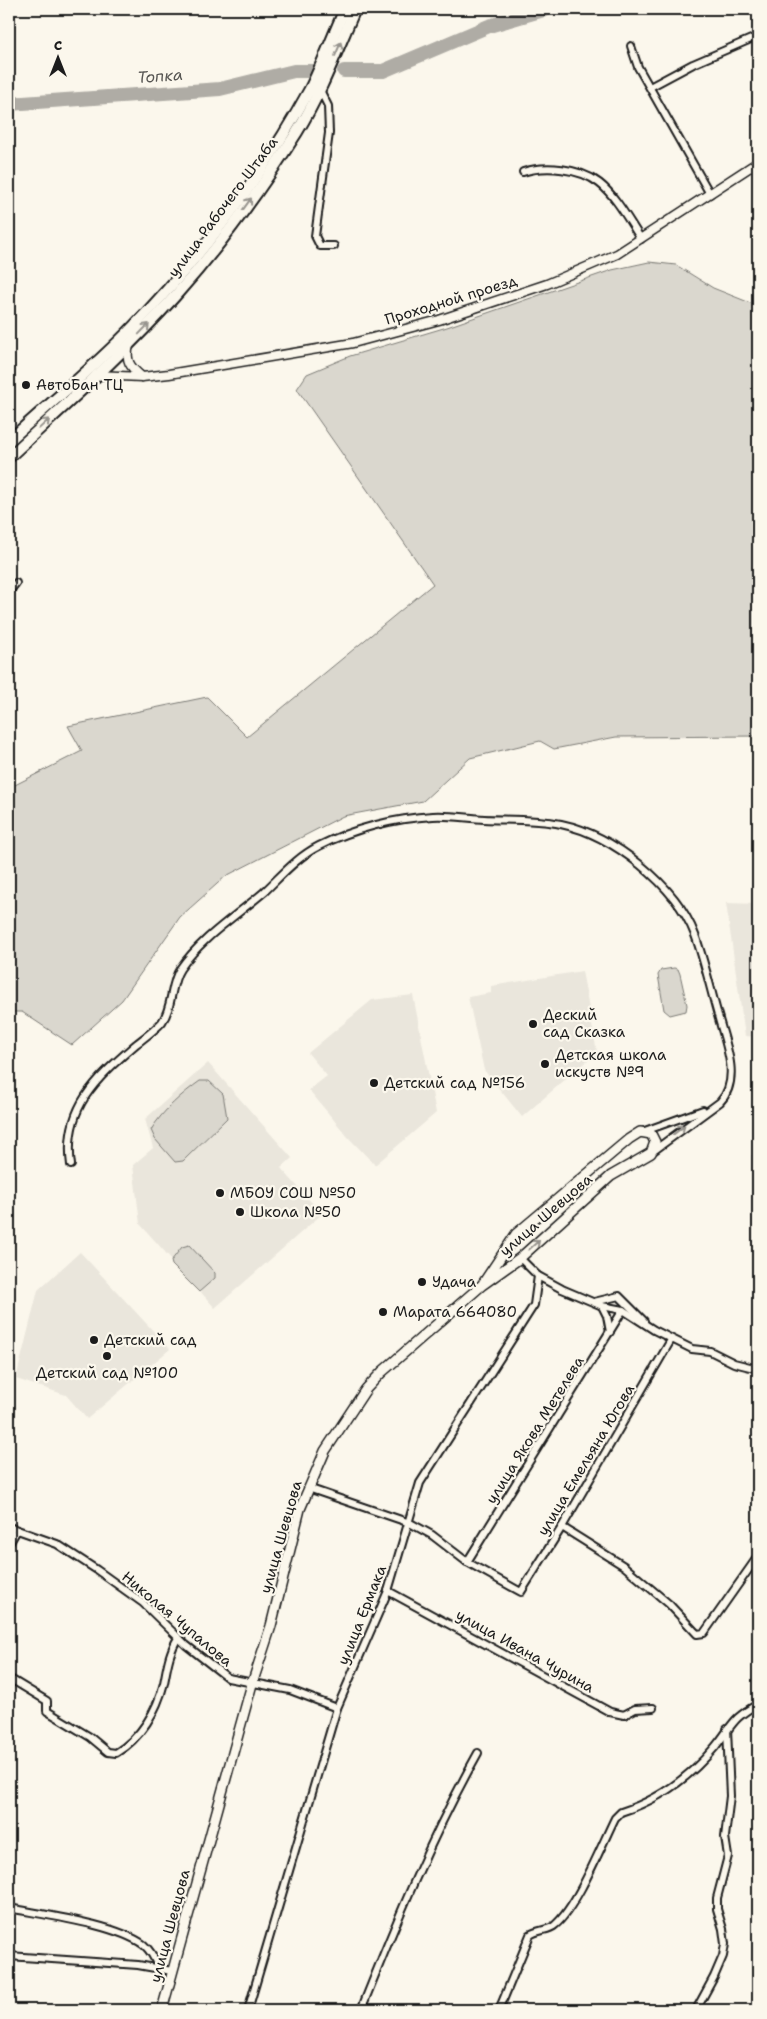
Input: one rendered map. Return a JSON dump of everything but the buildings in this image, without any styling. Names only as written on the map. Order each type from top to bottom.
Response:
[{"type":"main road","name":"улица Рабочего Штаба","points":[[9,441],[100,358],[166,292],[215,232],[288,128],[311,86],[344,9]]},
{"type":"main road","name":"улица Рабочего Штаба","points":[[9,457],[130,343],[175,296],[224,236],[297,131],[320,90],[355,9]]},
{"type":"main road","points":[[482,1285],[516,1234],[551,1202],[640,1132],[651,1134],[654,1137],[651,1153]]},
{"type":"main road","name":"улица Шевцова","points":[[162,2010],[252,1684],[271,1626],[298,1518],[308,1488],[325,1451],[366,1389],[382,1372],[482,1285],[520,1258],[611,1176],[651,1153]]},
{"type":"street","points":[[650,87],[693,64],[758,36]]},
{"type":"street","points":[[631,46],[650,87],[710,194]]},
{"type":"street","points":[[320,90],[328,106],[329,133],[315,236],[320,246],[334,246]]},
{"type":"street","name":"Проходной проезд","points":[[82,374],[142,377],[354,343],[431,322],[546,284],[597,264],[641,239],[758,162]]},
{"type":"street","points":[[523,172],[543,168],[561,170],[593,179],[608,193],[641,239]]},
{"type":"street","points":[[130,343],[126,356],[129,365],[142,377]]},
{"type":"street","points":[[97,375],[100,358]]},
{"type":"street","points":[[9,592],[16,583]]},
{"type":"street","name":"улица Шевцова","points":[[71,1165],[71,1126],[88,1090],[106,1070],[164,1020],[172,987],[180,969],[210,937],[290,867],[318,846],[358,831],[429,816],[561,824],[591,834],[619,849],[655,878],[675,902],[695,934],[728,1056],[731,1084],[728,1094],[651,1153]]},
{"type":"street","points":[[640,1132],[660,1123],[709,1108]]},
{"type":"street","points":[[520,1258],[538,1276],[562,1289],[602,1306],[623,1310],[671,1340],[692,1349],[710,1352],[734,1363],[758,1369]]},
{"type":"street","name":"улица Ермака","points":[[248,2010],[337,1708],[388,1591],[410,1523],[414,1499],[420,1483],[534,1306],[538,1276]]},
{"type":"street","points":[[594,1302],[619,1296],[654,1330]]},
{"type":"street","points":[[602,1306],[607,1316],[610,1332]]},
{"type":"street","name":"улица Якова Метелева","points":[[467,1562],[623,1310]]},
{"type":"street","name":"улица Емельяна Югова","points":[[467,1562],[521,1592],[562,1527],[671,1340]]},
{"type":"street","points":[[308,1488],[410,1523],[432,1536],[467,1562]]},
{"type":"street","name":"Николая Чупалова","points":[[9,1527],[56,1544],[97,1570],[143,1603],[178,1638],[228,1678],[290,1690],[337,1708]]},
{"type":"street","points":[[562,1527],[624,1566],[669,1604],[697,1634],[704,1634],[756,1559]]},
{"type":"street","points":[[9,1544],[18,1530]]},
{"type":"street","name":"улица Ивана Чурина","points":[[388,1591],[610,1712],[624,1715],[636,1709],[653,1708]]},
{"type":"street","points":[[9,1678],[47,1700],[47,1711],[90,1736],[108,1752],[116,1753],[146,1725],[163,1686],[169,1659],[178,1638]]},
{"type":"street","points":[[499,2010],[530,1935],[535,1931],[554,1926],[564,1915],[587,1877],[615,1818],[620,1812],[667,1792],[682,1781],[716,1747],[727,1728],[739,1714],[758,1704]]},
{"type":"street","points":[[696,2010],[714,1977],[723,1956],[725,1944],[724,1929],[717,1909],[717,1898],[728,1856],[725,1837],[730,1796],[727,1728]]},
{"type":"street","points":[[361,2010],[408,1892],[456,1791],[478,1752]]},
{"type":"street","points":[[9,1908],[86,1923],[116,1933],[143,1944],[153,1955],[158,1967]]},
{"type":"street","points":[[9,1956],[158,1967],[172,1971]]},
{"type":"shaded area","points":[[649,262],[676,265],[713,288],[758,306],[758,736],[616,737],[554,749],[540,741],[470,758],[423,801],[343,816],[226,876],[180,917],[122,1000],[72,1045],[22,1012],[9,1012],[9,788],[82,751],[68,726],[207,697],[247,737],[433,584],[297,389],[307,374],[350,356],[447,327],[612,270]]},
{"type":"shaded area","points":[[726,903],[758,904],[758,1037],[745,1036]]},
{"type":"shaded area","points":[[678,969],[680,974],[687,1005],[686,1011],[670,1015],[664,1010],[658,975],[661,970]]},
{"type":"shaded area","name":"Деский сад Сказка","points":[[582,971],[597,1052],[522,1117],[484,1070],[468,997],[491,993],[491,986]]},
{"type":"shaded area","name":"Детский сад №156","points":[[413,995],[436,1113],[375,1165],[348,1137],[309,1090],[327,1076],[308,1053],[372,1000]]},
{"type":"shaded area","name":"МБОУ СОШ №50","points":[[208,1063],[292,1158],[281,1168],[322,1214],[215,1308],[140,1224],[133,1165],[153,1148],[145,1119]]},
{"type":"shaded area","points":[[200,1081],[209,1081],[223,1094],[227,1118],[183,1161],[175,1162],[155,1139],[151,1130],[173,1103]]},
{"type":"shaded area","points":[[751,1155],[758,1155],[758,1268],[751,1268]]},
{"type":"shaded area","points":[[189,1245],[215,1273],[215,1278],[199,1292],[172,1265],[171,1261],[182,1247]]},
{"type":"shaded area","name":"Детский сад","points":[[80,1252],[170,1349],[87,1419],[66,1395],[16,1379],[38,1290]]},
{"type":"waterway","name":"Топка","points":[[344,71],[383,71],[489,26],[547,9]]},
{"type":"waterway","name":"Топка","points":[[9,104],[220,89],[294,71],[312,71]]},
{"type":"place","name":"АвтоБан ТЦ","points":[[26,385]]},
{"type":"place","name":"Деский сад Сказка","points":[[533,1024]]},
{"type":"place","name":"Детская школа искуств №9","points":[[545,1064]]},
{"type":"place","name":"Детский сад №156","points":[[374,1083]]},
{"type":"place","name":"МБОУ СОШ №50","points":[[220,1193]]},
{"type":"place","name":"Школа №50","points":[[240,1212]]},
{"type":"place","name":"Удача","points":[[422,1282]]},
{"type":"place","name":"Марата 664080","points":[[383,1312]]},
{"type":"place","name":"Детский сад","points":[[94,1340]]},
{"type":"place","name":"Детский сад №100","points":[[107,1356]]}]
